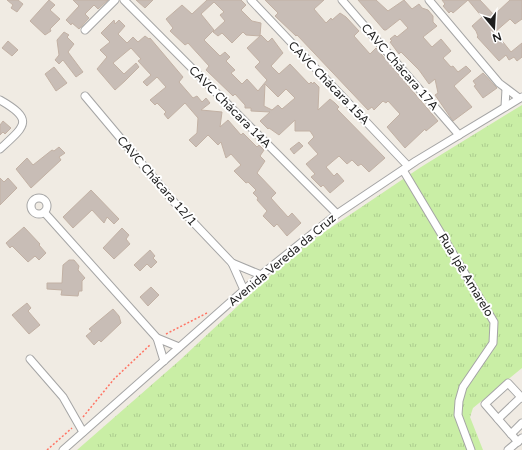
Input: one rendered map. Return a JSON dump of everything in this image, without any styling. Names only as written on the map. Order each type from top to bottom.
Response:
[{"type":"street","points":[[85,30],[115,0]]},
{"type":"street","name":"CAVC Chácara 14A","points":[[124,0],[337,214]]},
{"type":"street","name":"CAVC Chácara 15A","points":[[250,0],[406,168]]},
{"type":"street","name":"CAVC Chácara 17A","points":[[342,0],[459,135]]},
{"type":"street","points":[[429,0],[506,89],[521,98]]},
{"type":"street","points":[[506,89],[506,107]]},
{"type":"street","name":"CAVC Chácara 12/1","points":[[85,96],[174,202],[232,263],[244,290]]},
{"type":"street","name":"Avenida Vereda da Cruz","points":[[62,450],[261,275],[337,214],[416,161],[521,98]]},
{"type":"street","points":[[0,100],[17,110],[23,121],[19,132],[0,149]]},
{"type":"street","points":[[391,177],[400,177],[410,181],[416,161]]},
{"type":"street","name":"Rua Ipê Amarelo","points":[[406,168],[410,181],[494,322],[493,343],[463,387],[459,401],[458,415],[471,450]]},
{"type":"street","points":[[33,198],[44,199],[47,207],[44,212],[39,214],[32,210],[31,204],[33,198]]},
{"type":"street","points":[[44,212],[157,338],[164,361]]},
{"type":"street","name":"CAVC Chácara 12/1","points":[[232,263],[261,275]]},
{"type":"street","points":[[157,338],[179,347]]},
{"type":"street","points":[[30,359],[63,397],[82,432]]},
{"type":"street","points":[[498,419],[522,398],[508,383],[485,404],[498,419],[511,434],[520,440],[508,450]]},
{"type":"street","points":[[511,434],[522,423]]},
{"type":"path","points":[[47,450],[77,423],[114,379],[157,338],[207,313]]},
{"type":"green space","points":[[522,105],[522,368],[473,408],[470,417],[483,450],[77,450],[180,360],[299,249],[421,167]]},
{"type":"building","points":[[7,0],[18,0],[23,4],[17,12],[11,8],[13,5]]},
{"type":"building","points":[[49,0],[55,5],[50,10],[60,19],[50,29],[51,31],[45,35],[30,21]]},
{"type":"building","points":[[73,0],[108,0],[98,9],[94,5],[85,14],[89,18],[79,29],[72,23],[71,25],[66,20],[79,6]]},
{"type":"building","points":[[136,0],[153,0],[145,8]]},
{"type":"building","points":[[207,0],[241,0],[246,5],[241,10],[252,21],[261,23],[260,36],[261,35],[268,42],[272,38],[283,53],[271,66],[279,74],[290,64],[309,84],[311,82],[313,84],[314,82],[319,87],[318,110],[330,99],[339,107],[337,109],[385,158],[369,172],[361,164],[358,166],[352,160],[347,164],[339,156],[326,167],[334,176],[337,173],[344,181],[330,193],[323,185],[321,187],[311,177],[315,174],[306,164],[318,154],[308,143],[314,137],[310,131],[295,131],[295,120],[279,135],[269,128],[268,129],[260,121],[270,112],[251,111],[251,108],[245,108],[245,105],[235,94],[233,96],[206,70],[209,66],[188,43],[185,45],[170,31],[173,28],[166,19],[182,5],[192,14]],"holes":[[[214,2],[224,12],[220,15],[225,21],[213,32],[218,36],[222,33],[232,43],[243,32],[246,35],[260,36],[247,48],[260,62],[255,67],[267,80],[258,91],[247,79],[242,84],[231,73],[235,70],[226,61],[230,57],[225,52],[220,56],[204,40],[214,30],[201,14]],[[265,84],[278,97],[286,89],[295,98],[282,109],[278,105],[272,110],[264,106]]]},
{"type":"building","points":[[265,0],[324,0],[314,9],[326,23],[340,13],[346,17],[359,31],[354,36],[370,54],[376,48],[438,121],[426,131],[425,129],[405,148],[387,127],[400,114],[388,101],[386,103],[383,101],[374,110],[372,107],[368,110],[297,35],[296,36],[275,16],[278,13]]},
{"type":"building","points":[[358,0],[376,0],[388,11],[404,0],[412,9],[419,4],[422,8],[428,10],[433,16],[433,22],[437,26],[423,37],[432,47],[441,39],[451,51],[443,58],[451,67],[453,66],[458,72],[466,66],[471,71],[454,86],[472,107],[453,121],[435,95],[438,93],[435,79],[429,84],[419,70],[401,52],[399,54],[390,42],[392,41],[390,39],[395,35],[397,37],[408,28],[400,19],[384,30]]},
{"type":"building","points":[[442,0],[468,0],[453,13],[451,11],[449,13],[443,6],[445,4]]},
{"type":"building","points":[[468,0],[480,0],[494,15],[510,0],[522,0],[522,19],[515,24],[510,19],[495,32],[511,52],[522,43],[522,57],[517,61],[514,57],[509,60],[506,55],[499,61],[477,37],[476,31],[472,26],[482,17]]},
{"type":"building","points":[[114,20],[115,24],[119,20],[125,26],[118,34],[127,43],[133,37],[138,42],[145,36],[149,39],[150,38],[183,77],[179,82],[193,98],[197,96],[202,102],[206,98],[210,103],[201,110],[222,112],[220,127],[228,120],[241,135],[243,133],[257,147],[259,145],[264,150],[260,156],[265,161],[257,173],[276,193],[271,198],[288,217],[292,213],[301,223],[287,236],[277,224],[274,227],[263,216],[267,211],[253,193],[256,190],[248,182],[246,183],[234,171],[241,165],[231,154],[226,158],[221,142],[218,145],[208,135],[196,147],[189,140],[197,133],[198,118],[185,103],[168,119],[164,114],[166,112],[157,103],[155,105],[150,100],[166,87],[157,77],[147,86],[143,82],[151,75],[138,61],[141,59],[131,48],[113,63],[124,74],[136,63],[139,67],[115,90],[97,69],[107,57],[100,50],[110,42],[101,33]]},
{"type":"building","points":[[64,32],[69,35],[67,37],[74,44],[68,52],[83,72],[76,77],[63,60],[59,64],[55,60],[59,55],[57,40]]},
{"type":"building","points":[[8,41],[18,50],[12,56],[2,48]]},
{"type":"building","points":[[54,67],[67,83],[56,91],[45,74]]},
{"type":"building","points":[[483,73],[497,88],[483,98],[474,86],[476,85],[473,81]]},
{"type":"building","points":[[3,121],[11,128],[5,134],[3,132],[0,135],[0,125]]},
{"type":"building","points":[[299,142],[303,146],[294,154],[290,149]]},
{"type":"building","points":[[59,147],[65,153],[59,157],[61,160],[31,188],[16,169],[27,158],[33,165],[52,150],[54,151]]},
{"type":"building","points":[[0,178],[4,182],[8,178],[17,188],[0,205]]},
{"type":"building","points":[[91,190],[119,219],[114,224],[107,217],[104,223],[92,210],[73,228],[63,217]]},
{"type":"building","points":[[24,227],[40,244],[39,245],[46,253],[39,260],[35,256],[28,262],[12,246],[10,248],[6,243]]},
{"type":"building","points":[[122,228],[129,235],[126,239],[130,244],[114,259],[103,248]]},
{"type":"building","points":[[150,250],[155,256],[153,258],[157,262],[151,268],[147,264],[140,271],[134,265]]},
{"type":"building","points":[[69,260],[74,260],[79,266],[78,270],[85,278],[82,281],[82,291],[79,291],[78,296],[61,295],[62,290],[47,289],[47,283],[62,283],[63,265]]},
{"type":"building","points":[[151,287],[159,295],[148,306],[140,297]]},
{"type":"building","points":[[27,303],[31,308],[28,311],[40,325],[29,334],[12,315]]},
{"type":"building","points":[[113,309],[119,316],[121,323],[101,342],[99,340],[94,345],[86,336],[92,331],[89,329]]}]
